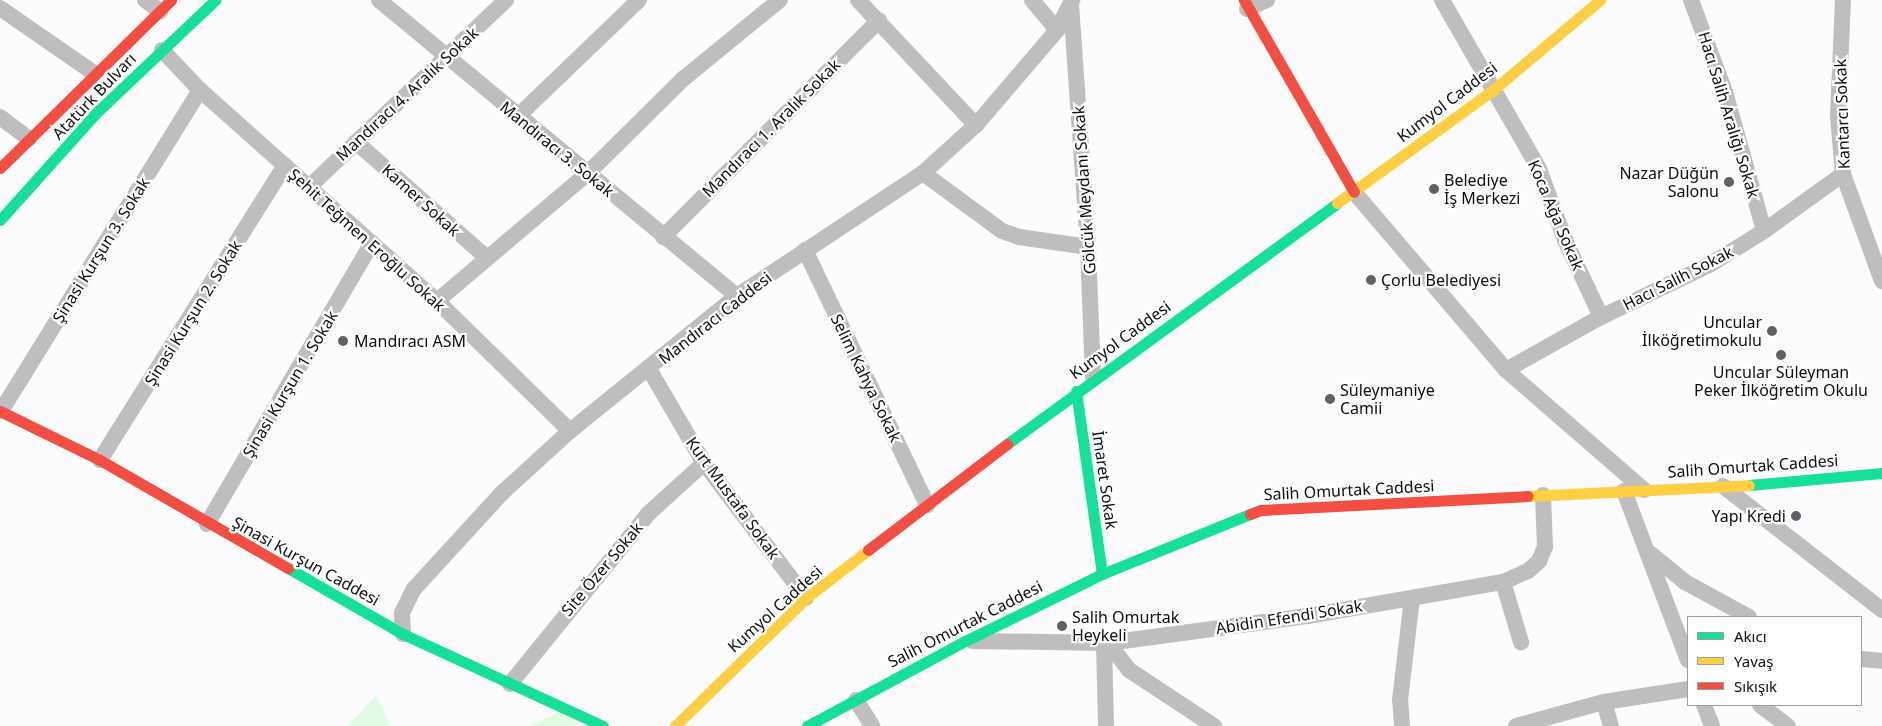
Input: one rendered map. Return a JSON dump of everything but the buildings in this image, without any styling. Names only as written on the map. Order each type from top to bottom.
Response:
[{"type":"main road","name":"Atatürk Bulvarı","points":[[0,220],[95,114],[215,0]]},
{"type":"main road","name":"Kumyol Caddesi","points":[[675,726],[806,598],[1093,378],[1354,192],[1492,90],[1600,0]]},
{"type":"main road","points":[[1246,4],[1354,192]]},
{"type":"main road","name":"Atatürk Bulvarı","points":[[0,168],[94,73],[165,6]]},
{"type":"main road","name":"İmaret Sokak","points":[[1076,391],[1102,574]]},
{"type":"main road","name":"Şinasi Kurşun Caddesi","points":[[1,411],[100,460],[207,524],[403,634],[603,726]]},
{"type":"main road","name":"Salih Omurtak Caddesi","points":[[1102,574],[1261,510],[1723,486],[1882,473]]},
{"type":"main road","name":"Salih Omurtak Caddesi","points":[[806,726],[1027,610]]},
{"type":"street","points":[[145,0],[165,6]]},
{"type":"street","name":"Mandıracı 3. Sokak","points":[[379,0],[517,117],[737,296]]},
{"type":"street","name":"Mandıracı 4. Aralık Sokak","points":[[309,187],[506,0]]},
{"type":"street","points":[[517,117],[639,0]]},
{"type":"street","points":[[437,301],[587,174],[683,79],[780,0]]},
{"type":"street","points":[[858,0],[976,124]]},
{"type":"street","points":[[1032,0],[1057,30]]},
{"type":"street","points":[[1246,4],[1267,0]]},
{"type":"street","name":"Koca Ağa Sokak","points":[[1442,0],[1539,169],[1564,240],[1600,317]]},
{"type":"street","name":"Hacı Salih Aralığı Sokak","points":[[1691,0],[1725,92],[1764,231]]},
{"type":"street","name":"Kantarcı Sokak","points":[[1843,0],[1838,116],[1842,174],[1882,282]]},
{"type":"street","name":"Mandıracı Caddesi","points":[[403,634],[402,613],[413,590],[502,493],[570,431],[737,296],[923,173],[976,124],[1057,30],[1072,1]]},
{"type":"street","name":"Gölcük Meydanı Sokak","points":[[1072,1],[1088,247],[1093,378]]},
{"type":"street","points":[[0,8],[94,73]]},
{"type":"street","name":"Mandıracı 1. Aralık Sokak","points":[[663,237],[879,20]]},
{"type":"street","name":"Şehit Teğmen Eroğlu Sokak","points":[[162,50],[200,90],[437,301],[570,431]]},
{"type":"street","name":"Şinasi Kurşun 3. Sokak","points":[[1,411],[200,90]]},
{"type":"street","points":[[0,117],[29,139]]},
{"type":"street","name":"Kamer Sokak","points":[[356,142],[487,258]]},
{"type":"street","name":"Şinasi Kurşun 2. Sokak","points":[[100,460],[285,165]]},
{"type":"street","points":[[923,173],[1002,231],[1019,237],[1088,247]]},
{"type":"street","name":"Hacı Salih Sokak","points":[[1506,370],[1600,317],[1711,264],[1764,231],[1842,174]]},
{"type":"street","points":[[1354,192],[1506,370],[1644,490]]},
{"type":"street","name":"Şinasi Kurşun 1. Sokak","points":[[207,524],[372,244]]},
{"type":"street","name":"Selim Kahya Sokak","points":[[805,250],[927,505]]},
{"type":"street","name":"Kurt Mustafa Sokak","points":[[649,369],[704,463],[806,598]]},
{"type":"street","name":"Site Özer Sokak","points":[[510,684],[648,514],[704,463]]},
{"type":"street","points":[[1723,486],[1882,610]]},
{"type":"street","points":[[1624,491],[1687,657]]},
{"type":"street","name":"Abidin Efendi Sokak","points":[[965,641],[1106,643],[1298,618],[1503,582],[1528,571],[1539,561],[1544,547],[1543,495]]},
{"type":"street","points":[[1649,553],[1685,582],[1747,616]]},
{"type":"street","points":[[1027,610],[1043,616],[1093,590],[1102,574]]},
{"type":"street","points":[[1503,582],[1521,642]]},
{"type":"street","points":[[1402,726],[1400,700],[1412,598]]},
{"type":"street","points":[[1106,643],[1106,726]]},
{"type":"street","points":[[1106,643],[1129,670],[1214,726]]},
{"type":"street","points":[[1862,659],[1882,661]]},
{"type":"street","points":[[1516,726],[1604,702],[1687,689]]},
{"type":"street","points":[[856,700],[872,726]]},
{"type":"street","points":[[1604,702],[1611,726]]},
{"type":"street","points":[[1704,706],[1712,726]]},
{"type":"street","points":[[1761,706],[1788,726]]},
{"type":"green space","points":[[376,695],[391,726],[348,726]]},
{"type":"green space","points":[[560,712],[581,726],[528,726]]},
{"type":"traffic: fast","points":[[0,220],[95,114],[215,0]]},
{"type":"traffic: fast","points":[[1007,444],[1337,203]]},
{"type":"traffic: fast","points":[[1076,391],[1102,574]]},
{"type":"traffic: fast","points":[[1749,485],[1882,473]]},
{"type":"traffic: fast","points":[[807,726],[965,641],[1102,574],[1250,514]]},
{"type":"traffic: fast","points":[[288,568],[403,634],[603,726]]},
{"type":"traffic: slow","points":[[1337,203],[1493,90],[1600,0]]},
{"type":"traffic: slow","points":[[1528,496],[1749,485]]},
{"type":"traffic: slow","points":[[675,726],[806,598],[868,550]]},
{"type":"traffic: jam","points":[[0,168],[171,0]]},
{"type":"traffic: jam","points":[[1244,0],[1354,192]]},
{"type":"traffic: jam","points":[[0,411],[100,460],[288,568]]},
{"type":"traffic: jam","points":[[868,550],[1007,444]]},
{"type":"traffic: jam","points":[[1250,514],[1261,510],[1528,496]]},
{"type":"place","name":"Nazar Düğün Salonu","points":[[1729,182]]},
{"type":"place","name":"Belediye İş Merkezi","points":[[1434,189]]},
{"type":"place","name":"Çorlu Belediyesi","points":[[1371,280]]},
{"type":"place","name":"Uncular İlköğretimokulu","points":[[1772,331]]},
{"type":"place","name":"Mandıracı ASM","points":[[343,341]]},
{"type":"place","name":"Uncular Süleyman Peker İlköğretim Okulu","points":[[1781,355]]},
{"type":"place","name":"Süleymaniye Camii","points":[[1330,399]]},
{"type":"place","name":"Yapı Kredi","points":[[1796,516]]},
{"type":"place","name":"Salih Omurtak Heykeli","points":[[1062,626]]}]
